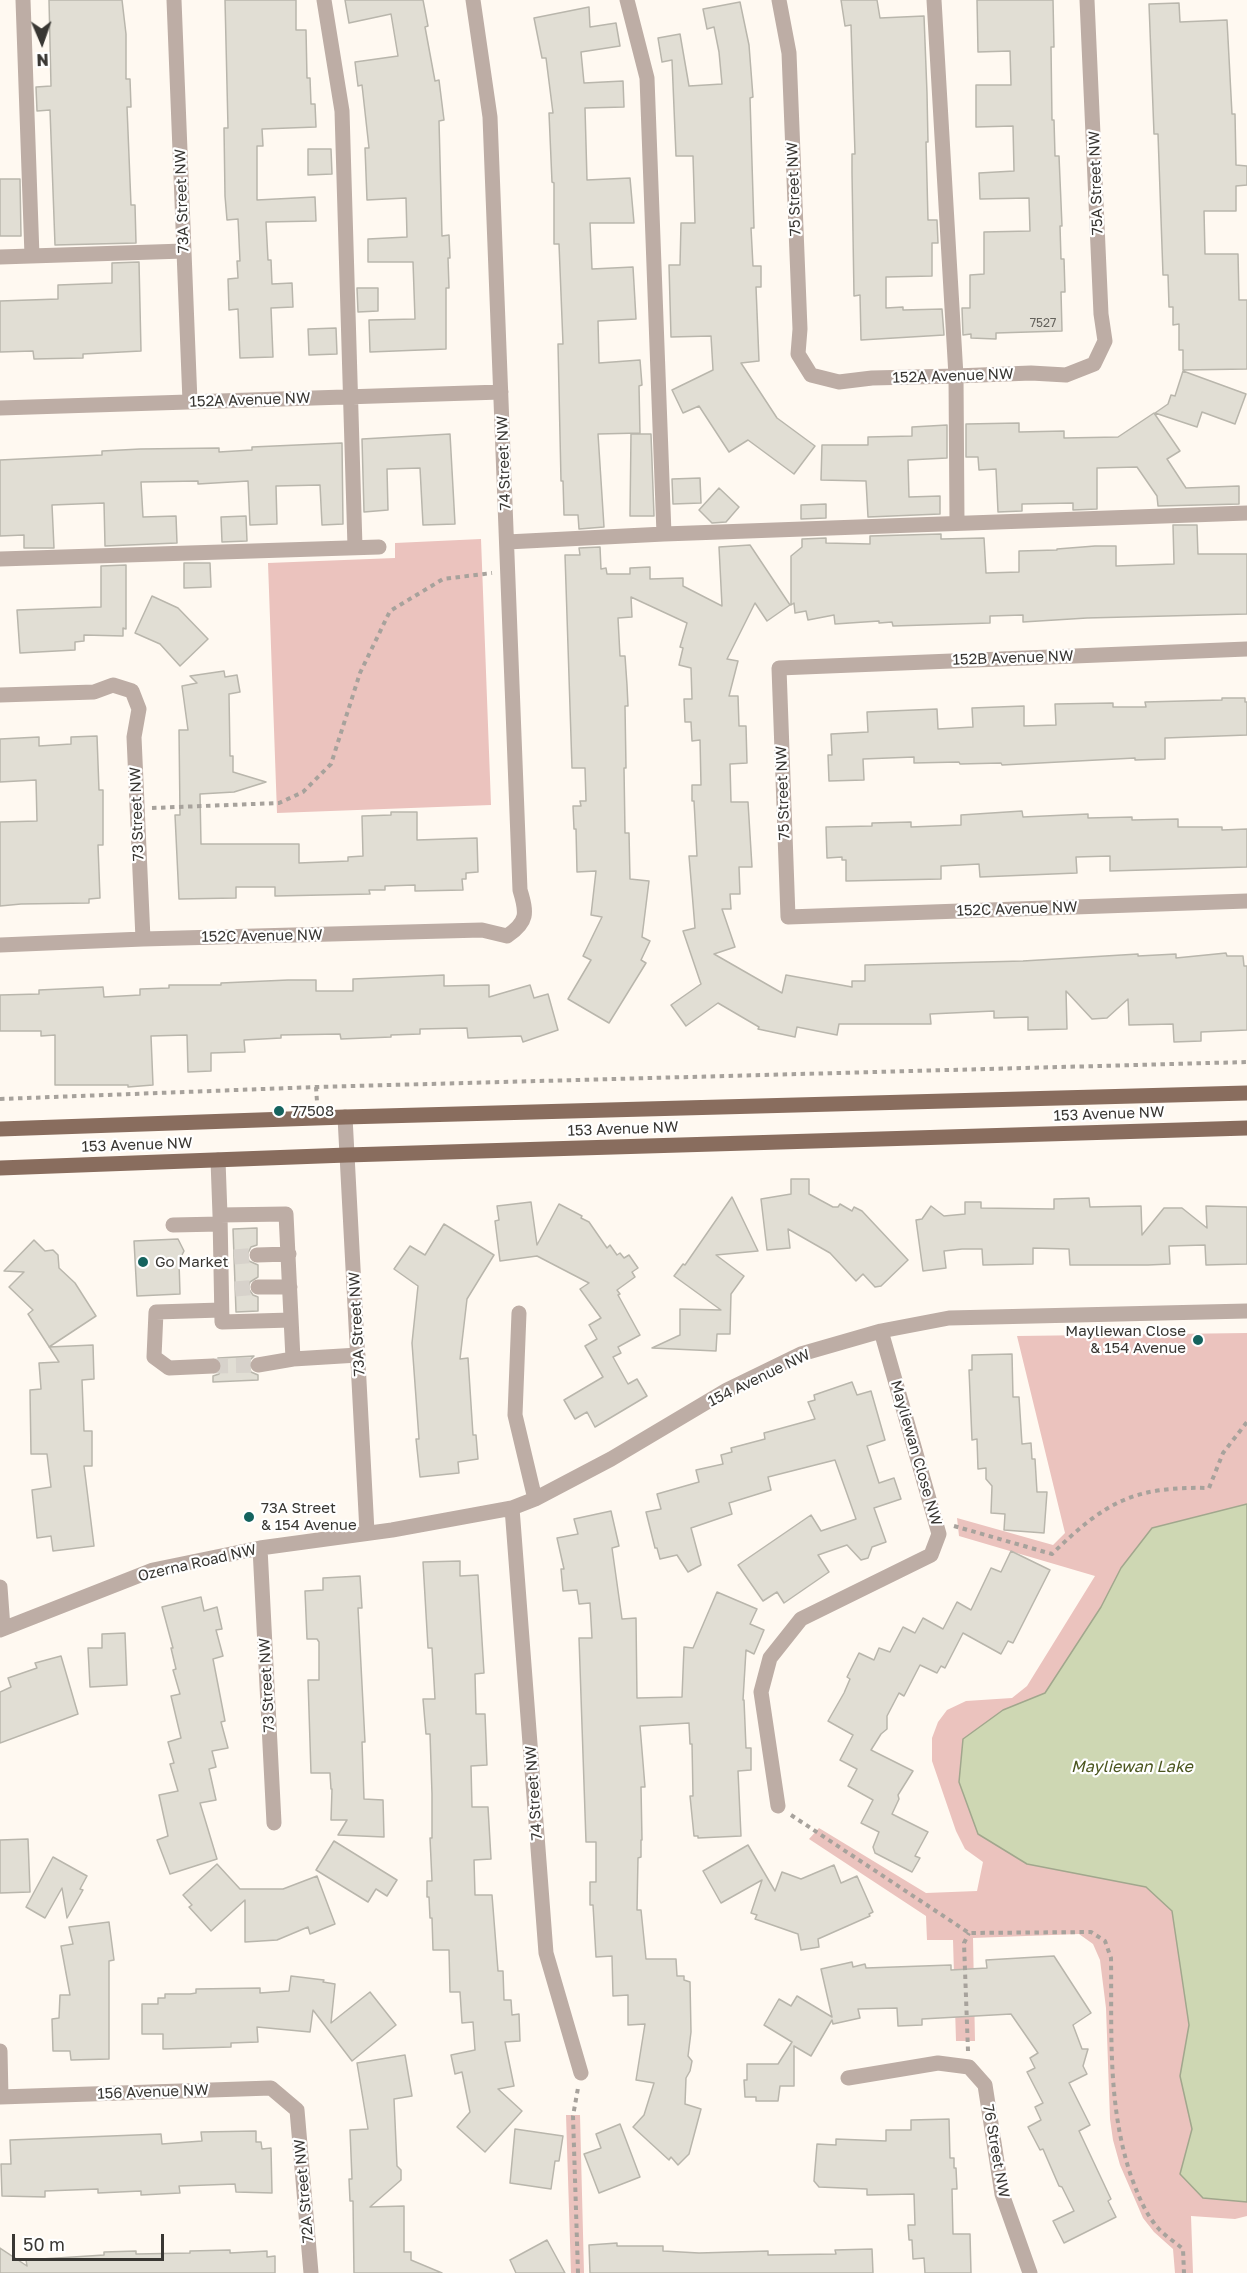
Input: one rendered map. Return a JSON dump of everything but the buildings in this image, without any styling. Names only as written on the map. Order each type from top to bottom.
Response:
[{"type":"main road","name":"153 Avenue NW","points":[[0,1129],[345,1117],[1247,1093]]},
{"type":"main road","name":"153 Avenue NW","points":[[0,1168],[347,1155],[1247,1128]]},
{"type":"street","points":[[23,0],[32,256]]},
{"type":"street","name":"73A Street NW","points":[[174,0],[190,402]]},
{"type":"street","points":[[324,0],[342,111],[355,547]]},
{"type":"street","name":"74 Street NW","points":[[473,0],[490,117],[520,890],[526,910],[521,927]]},
{"type":"street","points":[[627,0],[647,78],[664,534]]},
{"type":"street","name":"75 Street NW","points":[[779,0],[789,53],[800,328],[798,354],[811,375]]},
{"type":"street","points":[[934,0],[956,376],[957,523]]},
{"type":"street","name":"75A Street NW","points":[[1087,0],[1101,314],[1105,341],[1094,364]]},
{"type":"street","points":[[0,257],[184,251]]},
{"type":"street","name":"152A Avenue NW","points":[[811,375],[838,382],[872,378],[1066,375],[1094,364]]},
{"type":"street","name":"152A Avenue NW","points":[[0,408],[501,392]]},
{"type":"street","points":[[507,542],[664,534],[1247,513]]},
{"type":"street","points":[[0,559],[379,547]]},
{"type":"street","name":"152B Avenue NW","points":[[779,668],[1247,649]]},
{"type":"street","name":"75 Street NW","points":[[779,668],[788,917]]},
{"type":"street","name":"73 Street NW","points":[[0,695],[94,692],[113,685],[132,691],[139,709],[134,737],[142,939]]},
{"type":"street","name":"152C Avenue NW","points":[[788,917],[1247,902]]},
{"type":"street","name":"152C Avenue NW","points":[[0,945],[482,930],[507,936],[521,927]]},
{"type":"street","name":"73A Street NW","points":[[345,1117],[367,1532]]},
{"type":"street","points":[[218,1160],[220,1220],[227,1257],[228,1289],[221,1310],[222,1322],[291,1320]]},
{"type":"street","points":[[173,1225],[286,1214],[293,1359]]},
{"type":"street","points":[[257,1255],[289,1254]]},
{"type":"street","points":[[258,1287],[290,1287]]},
{"type":"street","points":[[213,1366],[169,1368],[154,1357],[156,1312],[221,1310]]},
{"type":"street","name":"154 Avenue NW","points":[[367,1532],[392,1530],[512,1508],[535,1499],[611,1459],[727,1390],[801,1354],[882,1330],[949,1318],[1247,1311]]},
{"type":"street","points":[[519,1313],[515,1415],[535,1499]]},
{"type":"street","name":"Mayliewan Close NW","points":[[778,1806],[761,1692],[770,1658],[801,1619],[931,1556],[939,1534],[882,1330]]},
{"type":"street","points":[[258,1365],[293,1359],[358,1355]]},
{"type":"street","name":"74 Street NW","points":[[512,1508],[546,1953],[581,2073]]},
{"type":"street","name":"Ozerna Road NW","points":[[1,1629],[153,1570],[260,1548],[367,1532]]},
{"type":"street","name":"73 Street NW","points":[[260,1548],[274,1823]]},
{"type":"street","points":[[0,1587],[1,1629]]},
{"type":"street","name":"156 Avenue NW","points":[[0,2051],[1,2097],[271,2088],[297,2110]]},
{"type":"street","points":[[848,2078],[938,2062],[969,2067]]},
{"type":"street","name":"76 Street NW","points":[[969,2067],[985,2085],[1002,2194],[1030,2273]]},
{"type":"street","name":"72A Street NW","points":[[297,2110],[311,2273]]},
{"type":"path","points":[[137,809],[279,803],[303,792],[331,764],[360,673],[390,611],[443,579],[508,572]]},
{"type":"path","points":[[0,1099],[340,1086],[1247,1062]]},
{"type":"path","points":[[936,1521],[1052,1554],[1102,1511],[1134,1495],[1175,1487],[1209,1488],[1223,1453],[1247,1422]]},
{"type":"path","points":[[778,1806],[969,1933],[1091,1932],[1106,1941],[1112,1958],[1113,2089],[1119,2136],[1146,2212],[1160,2231],[1183,2249],[1184,2273]]},
{"type":"path","points":[[969,1933],[964,1943],[969,2067]]},
{"type":"path","points":[[578,2273],[573,2116],[581,2073]]},
{"type":"shaded area","points":[[481,539],[491,805],[277,813],[268,563],[395,558],[395,543]]},
{"type":"shaded area","points":[[1247,1333],[1247,2216],[1235,2219],[1191,2216],[1193,2273],[1175,2273],[1173,2249],[1154,2232],[1143,2218],[1120,2165],[1113,2140],[1110,2119],[1106,2008],[1100,1960],[1093,1944],[1079,1934],[973,1938],[975,2041],[956,2041],[953,1940],[927,1940],[926,1916],[809,1839],[819,1828],[926,1893],[977,1891],[983,1862],[965,1849],[956,1831],[932,1761],[932,1738],[938,1722],[947,1710],[966,1701],[1012,1698],[1027,1686],[1095,1576],[959,1536],[957,1518],[1053,1545],[1065,1533],[1017,1336]]},
{"type":"shaded area","points":[[566,2115],[580,2115],[584,2273],[571,2273]]},
{"type":"water","name":"Mayliewan Lake","points":[[1247,1504],[1247,2202],[1203,2198],[1180,2174],[1192,2129],[1180,2076],[1189,2025],[1172,1911],[1146,1887],[1027,1864],[978,1834],[959,1782],[963,1739],[1003,1710],[1045,1693],[1101,1607],[1121,1568],[1152,1528]]},
{"type":"tunnel","points":[[234,1257],[257,1255]]},
{"type":"tunnel","points":[[235,1289],[258,1287]]},
{"type":"tunnel","points":[[213,1366],[258,1365]]},
{"type":"place","name":"77508","points":[[279,1111]]},
{"type":"place","name":"Go Market","points":[[143,1262]]},
{"type":"place","name":"Mayliewan Close & 154 Avenue","points":[[1198,1340]]},
{"type":"place","name":"73A Street & 154 Avenue","points":[[249,1517]]}]
